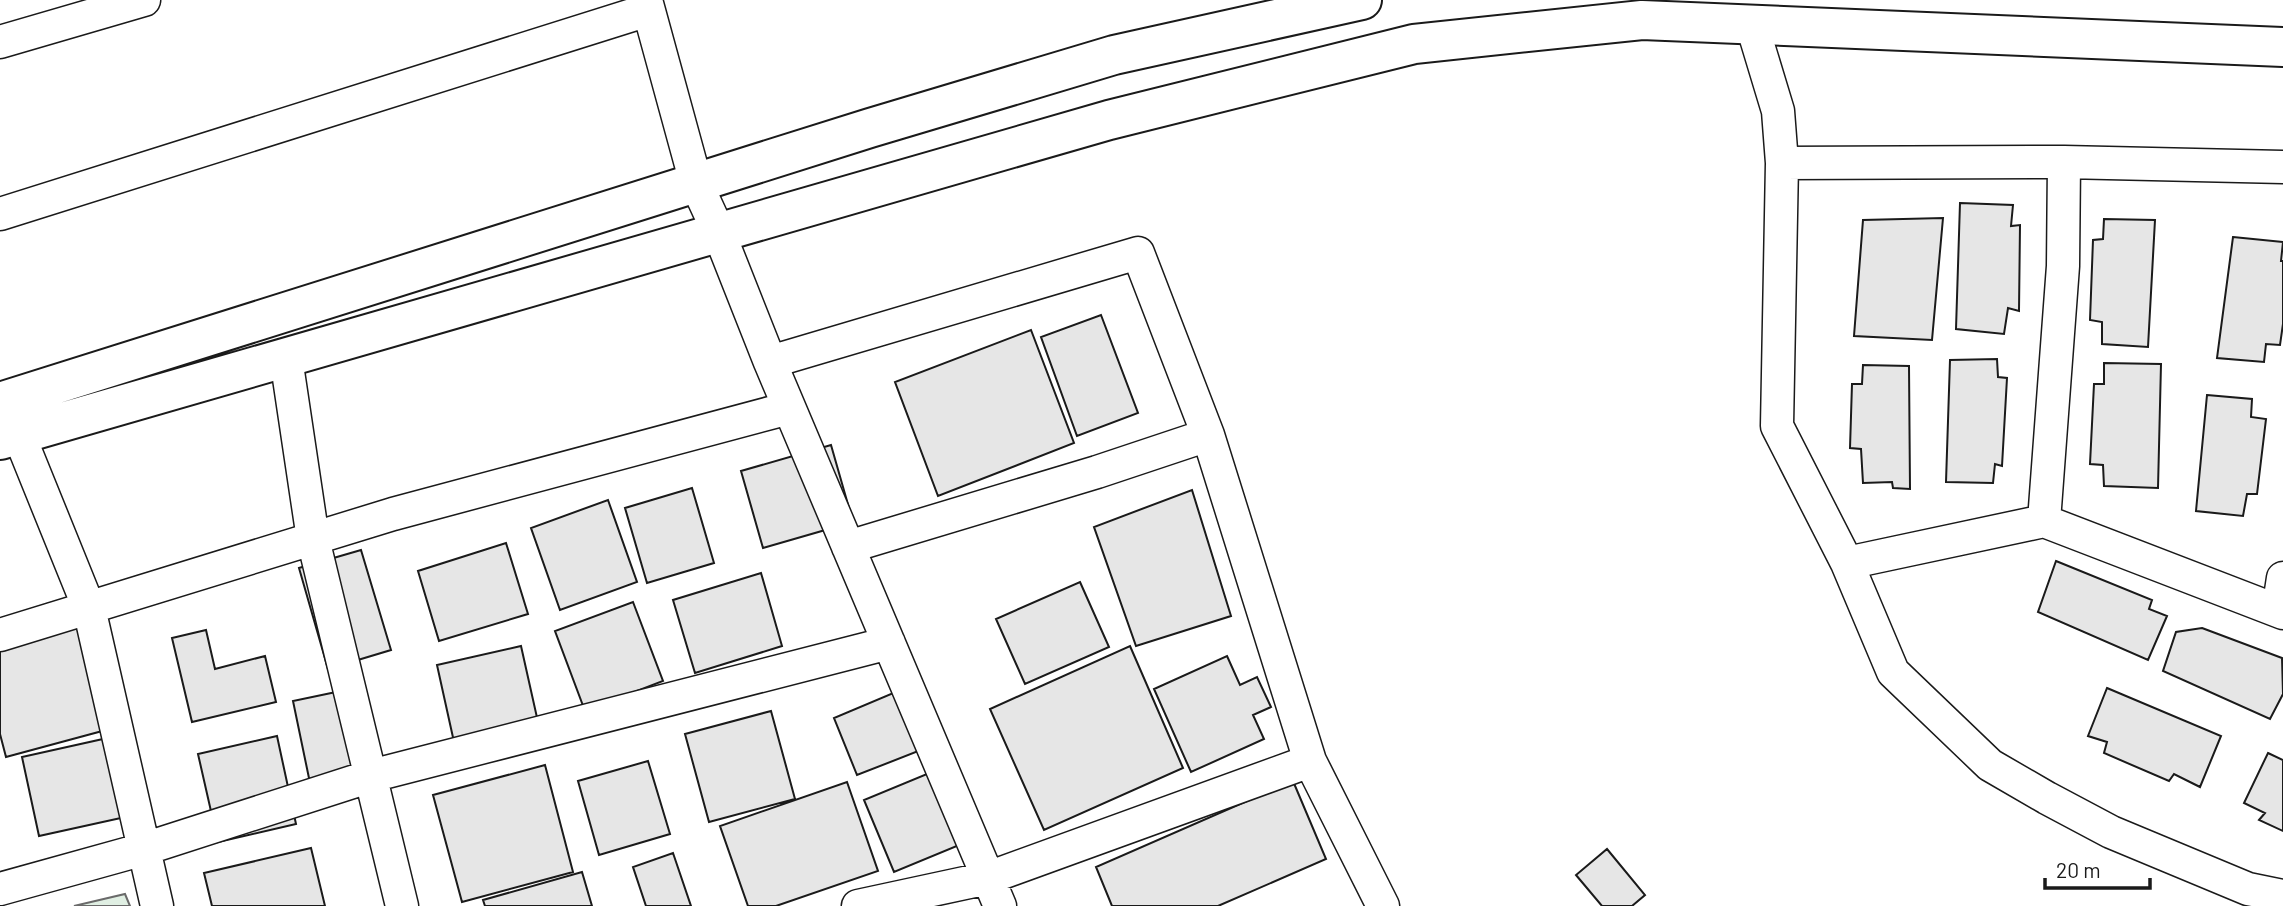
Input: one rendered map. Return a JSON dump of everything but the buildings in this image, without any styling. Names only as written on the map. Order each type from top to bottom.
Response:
[{"type":"main road","points":[[0,402],[870,128],[1114,55],[1362,0]]},
{"type":"main road","points":[[9,438],[1109,120],[1414,44],[1642,20],[2283,47]]},
{"type":"street","points":[[0,42],[144,0]]},
{"type":"street","points":[[0,214],[647,5],[696,183],[994,892]]},
{"type":"street","points":[[1752,25],[1778,111],[1782,163],[1777,425],[1847,563],[1893,672],[1990,765],[2111,832],[2248,889],[2283,896]]},
{"type":"street","points":[[1782,163],[2064,162],[2283,167]]},
{"type":"street","points":[[2044,521],[2063,266],[2064,162]]},
{"type":"street","points":[[770,362],[1138,253],[1208,435],[1310,761],[1383,906]]},
{"type":"street","points":[[286,358],[313,539],[402,906]]},
{"type":"street","points":[[0,635],[393,514],[789,408]]},
{"type":"street","points":[[848,547],[1097,472],[1208,435]]},
{"type":"street","points":[[9,438],[89,608],[157,906]]},
{"type":"street","points":[[1847,563],[2044,521],[2281,612],[2283,578]]},
{"type":"street","points":[[0,889],[144,849],[370,776],[889,643]]},
{"type":"street","points":[[858,906],[994,892],[1310,761]]},
{"type":"green space","points":[[125,894],[130,906],[74,906]]}]
